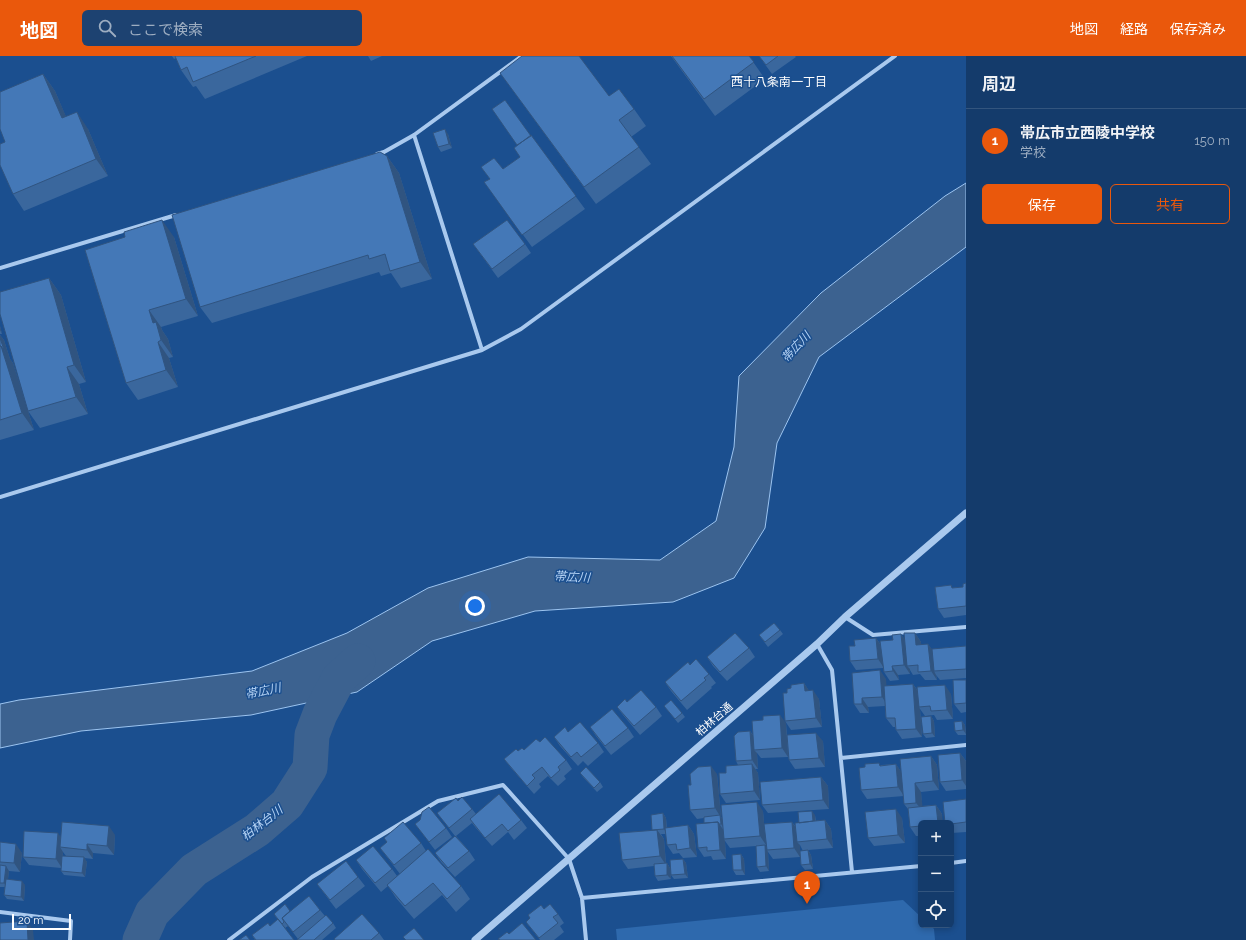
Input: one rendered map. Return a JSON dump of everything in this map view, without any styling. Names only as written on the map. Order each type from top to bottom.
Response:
[{"type":"street","points":[[369,156],[384,152],[414,135],[522,56]]},
{"type":"street","points":[[0,497],[482,350],[522,329],[895,56]]},
{"type":"street","points":[[414,135],[482,350]]},
{"type":"street","points":[[0,268],[181,214]]},
{"type":"street","name":"柏林台通","points":[[475,940],[966,513]]},
{"type":"street","points":[[845,617],[873,635],[966,627]]},
{"type":"street","points":[[817,644],[832,670],[852,872]]},
{"type":"street","points":[[841,758],[966,745]]},
{"type":"street","points":[[229,940],[312,877],[438,801],[503,785],[569,859],[582,898],[586,940]]},
{"type":"street","points":[[954,863],[966,861]]},
{"type":"street","points":[[582,898],[918,866]]},
{"type":"street","points":[[0,912],[71,921],[70,940]]},
{"type":"shaded area","points":[[903,900],[918,914],[918,928],[934,929],[935,940],[617,940],[616,929]]},
{"type":"water","name":"帯広川","points":[[966,183],[966,247],[819,357],[777,443],[765,528],[734,578],[673,602],[535,611],[432,641],[357,692],[251,715],[81,731],[0,748],[0,704],[19,700],[252,671],[347,633],[428,588],[528,557],[660,560],[716,521],[734,447],[739,376],[821,293],[945,196]]},
{"type":"building","points":[[175,56],[256,56],[193,82],[187,67],[181,70]]},
{"type":"building","points":[[522,56],[579,56],[609,96],[619,89],[634,109],[619,120],[639,147],[584,187],[500,73]]},
{"type":"building","points":[[672,56],[749,56],[754,62],[704,99]]},
{"type":"building","points":[[759,56],[778,56],[766,65]]},
{"type":"building","points":[[43,74],[62,118],[77,112],[96,159],[13,194],[0,165],[0,144],[5,142],[0,129],[0,92]]},
{"type":"building","points":[[505,100],[531,136],[517,145],[492,109]]},
{"type":"building","points":[[445,129],[449,144],[438,147],[433,133]]},
{"type":"building","points":[[531,135],[576,196],[522,235],[484,182],[490,179],[481,167],[494,158],[503,169],[520,157],[514,148]]},
{"type":"building","points":[[380,152],[387,156],[420,262],[390,271],[385,254],[369,259],[368,255],[200,307],[172,215]]},
{"type":"building","points":[[162,220],[186,299],[149,310],[153,323],[156,322],[161,340],[158,342],[166,370],[126,383],[85,250],[125,237],[124,232]]},
{"type":"building","points":[[507,220],[525,244],[492,269],[473,244]]},
{"type":"building","points":[[49,278],[74,365],[67,367],[76,397],[28,411],[0,314],[0,292]]},
{"type":"building","points":[[0,338],[4,350],[0,346]]},
{"type":"building","points":[[0,346],[22,413],[0,420]]},
{"type":"building","points":[[966,583],[966,606],[938,609],[935,587],[951,585],[952,588],[963,587],[963,584]]},
{"type":"building","points":[[774,623],[780,630],[765,642],[759,635]]},
{"type":"building","points":[[735,633],[749,648],[720,672],[707,657]]},
{"type":"building","points":[[904,633],[915,633],[916,645],[928,644],[931,671],[918,672],[918,665],[907,666]]},
{"type":"building","points":[[901,634],[904,665],[892,666],[893,671],[884,672],[880,641],[893,640],[892,635]]},
{"type":"building","points":[[876,638],[878,659],[850,661],[849,646],[855,646],[854,640]]},
{"type":"building","points":[[966,646],[966,669],[934,671],[932,649]]},
{"type":"building","points":[[696,659],[709,674],[704,678],[706,680],[681,701],[665,682],[688,662],[690,665]]},
{"type":"building","points":[[880,670],[882,697],[862,698],[862,704],[854,704],[852,673]]},
{"type":"building","points":[[953,680],[966,680],[966,703],[954,704]]},
{"type":"building","points":[[804,683],[805,691],[813,690],[816,718],[785,721],[783,693],[787,693],[787,689],[791,688],[791,685]]},
{"type":"building","points":[[913,684],[916,729],[896,730],[895,718],[886,718],[884,686]]},
{"type":"building","points":[[945,685],[947,710],[931,711],[930,706],[919,707],[917,687]]},
{"type":"building","points":[[641,690],[656,707],[634,726],[617,707],[625,699],[627,702]]},
{"type":"building","points":[[671,700],[682,713],[675,719],[664,706]]},
{"type":"building","points":[[612,709],[628,728],[605,746],[590,727]]},
{"type":"building","points":[[780,715],[782,748],[754,750],[752,721],[763,720],[763,716]]},
{"type":"building","points":[[931,716],[932,733],[923,734],[921,717]]},
{"type":"building","points":[[962,721],[963,730],[955,731],[954,722]]},
{"type":"building","points":[[580,722],[598,743],[581,757],[577,752],[571,757],[554,737],[565,727],[568,732]]},
{"type":"building","points":[[750,731],[752,760],[736,761],[734,736],[738,732]]},
{"type":"building","points":[[816,733],[819,758],[789,760],[787,735]]},
{"type":"building","points":[[545,737],[566,760],[558,767],[560,770],[551,778],[542,767],[532,775],[535,778],[527,786],[504,759],[516,749],[518,751],[522,748],[524,750],[536,739],[540,742]]},
{"type":"building","points":[[960,753],[962,780],[940,782],[938,755]]},
{"type":"building","points":[[931,756],[933,781],[915,783],[916,803],[904,804],[900,759]]},
{"type":"building","points":[[879,763],[880,766],[896,764],[898,787],[861,790],[859,768],[865,767],[865,764]]},
{"type":"building","points":[[752,764],[754,791],[720,794],[719,773],[726,773],[726,766]]},
{"type":"building","points":[[711,766],[715,808],[690,810],[688,785],[691,785],[690,774],[698,767]]},
{"type":"building","points":[[586,767],[600,782],[594,788],[580,773]]},
{"type":"building","points":[[821,777],[823,800],[762,805],[760,782]]},
{"type":"building","points":[[499,794],[521,820],[508,831],[502,824],[485,838],[470,819]]},
{"type":"building","points":[[462,797],[472,809],[449,828],[437,813],[456,798],[458,801]]},
{"type":"building","points":[[966,799],[966,822],[954,824],[954,820],[945,820],[943,802]]},
{"type":"building","points":[[757,802],[760,836],[724,839],[721,805]]},
{"type":"building","points":[[936,805],[938,820],[918,820],[918,826],[910,827],[908,808]]},
{"type":"building","points":[[429,807],[446,828],[429,842],[415,824],[420,820],[422,812]]},
{"type":"building","points":[[896,809],[898,835],[868,838],[865,812]]},
{"type":"building","points":[[812,811],[813,821],[799,823],[798,812]]},
{"type":"building","points":[[663,813],[664,829],[652,830],[651,815]]},
{"type":"building","points":[[720,815],[721,824],[718,822],[704,823],[704,817]]},
{"type":"building","points":[[825,820],[827,839],[797,842],[795,823]]},
{"type":"building","points":[[62,822],[109,826],[107,846],[87,844],[87,850],[60,847]]},
{"type":"building","points":[[403,822],[421,843],[394,865],[380,848],[387,842],[384,838]]},
{"type":"building","points":[[718,822],[720,850],[707,851],[707,847],[698,848],[696,824]]},
{"type":"building","points":[[792,822],[794,848],[767,850],[764,824]]},
{"type":"building","points":[[688,825],[690,848],[677,850],[676,844],[667,845],[665,828]]},
{"type":"building","points":[[657,830],[660,856],[622,860],[619,833]]},
{"type":"building","points":[[24,831],[58,833],[56,859],[23,857]]},
{"type":"building","points":[[455,836],[469,851],[448,868],[435,853]]},
{"type":"building","points":[[0,842],[16,844],[14,863],[0,862]]},
{"type":"building","points":[[765,845],[766,866],[757,867],[756,846]]},
{"type":"building","points":[[373,846],[392,869],[375,883],[356,860]]},
{"type":"building","points":[[428,849],[461,886],[447,899],[433,883],[405,906],[387,885]]},
{"type":"building","points":[[808,850],[810,864],[801,865],[800,851]]},
{"type":"building","points":[[741,854],[742,870],[733,870],[732,855]]},
{"type":"building","points":[[62,856],[84,857],[82,873],[61,871]]},
{"type":"building","points":[[683,859],[685,874],[671,875],[670,860]]},
{"type":"building","points":[[346,861],[358,877],[330,900],[317,884]]},
{"type":"building","points":[[667,863],[667,875],[655,876],[654,864]]},
{"type":"building","points":[[0,865],[6,866],[4,883],[0,883]]},
{"type":"building","points":[[6,879],[22,881],[21,897],[4,895]]},
{"type":"building","points":[[309,896],[320,910],[293,932],[282,918]]},
{"type":"building","points":[[285,904],[290,911],[282,918],[284,922],[282,924],[274,914]]},
{"type":"building","points":[[550,904],[558,914],[553,917],[558,923],[539,938],[526,922],[530,918],[528,915],[541,905],[544,909]]},
{"type":"building","points":[[362,914],[379,933],[371,940],[334,939]]},
{"type":"building","points":[[326,915],[333,923],[314,940],[297,940]]},
{"type":"building","points":[[278,919],[294,940],[256,940],[252,935],[268,923],[270,926]]},
{"type":"building","points":[[27,921],[28,940],[0,940],[0,923]]},
{"type":"building","points":[[522,923],[536,940],[498,939],[507,932],[509,934]]},
{"type":"building","points":[[414,928],[424,940],[406,940],[403,937]]},
{"type":"building","points":[[246,935],[250,940],[239,940]]},
{"type":"waterway","name":"柏林台川","points":[[140,940],[152,913],[194,870],[257,830],[287,804],[310,768],[312,735],[320,714],[339,678],[358,661]]},
{"type":"place","name":"帯広市立西陵中学校","points":[[807,904]]},
{"type":"district","name":"西十八条南一丁目","points":[[779,82]]}]
